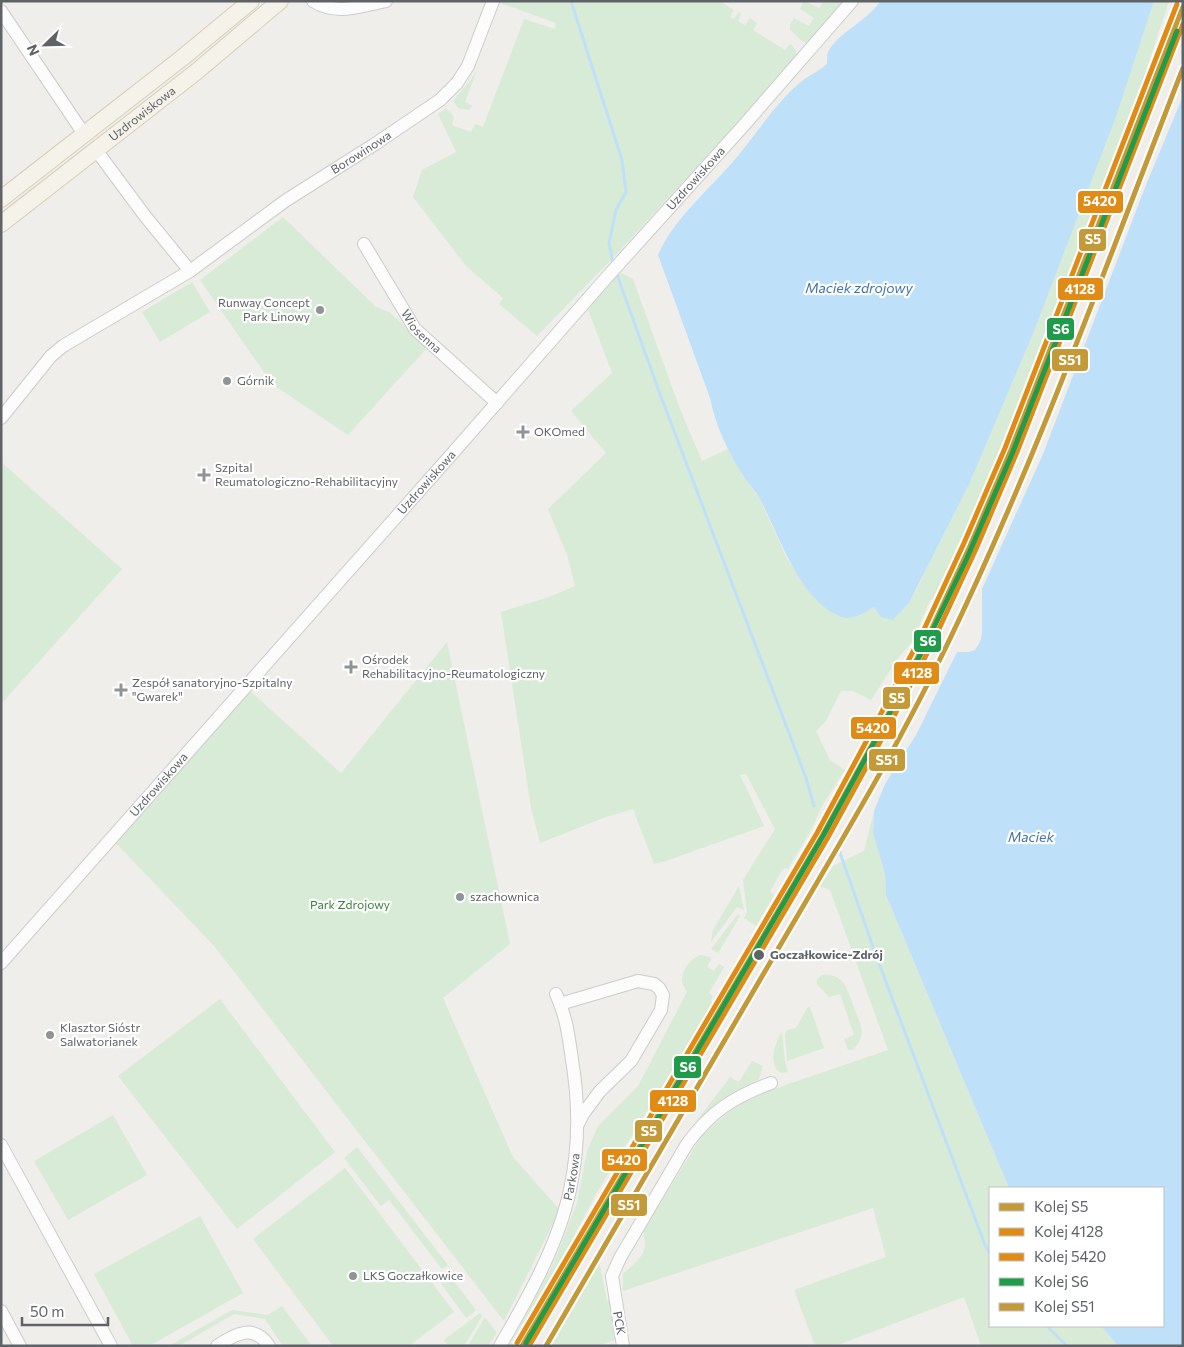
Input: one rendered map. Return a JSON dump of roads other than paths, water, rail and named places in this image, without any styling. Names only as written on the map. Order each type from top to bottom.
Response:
[{"type":"main road","name":"Uzdrowiskowa","points":[[1,199],[182,58],[251,1]]},
{"type":"main road","name":"Uzdrowiskowa","points":[[1,224],[203,67],[280,1]]},
{"type":"main road","points":[[76,166],[84,145],[84,134]]},
{"type":"street","points":[[313,1],[325,8],[343,10],[386,1]]},
{"type":"street","name":"Borowinowa","points":[[1,418],[51,356],[63,346],[190,271],[285,201],[375,144],[443,97],[457,83],[468,66],[493,1]]},
{"type":"street","name":"Uzdrowiskowa","points":[[1,963],[852,1]]},
{"type":"street","points":[[1,11],[84,134]]},
{"type":"street","points":[[96,150],[145,216],[190,271]]},
{"type":"street","name":"Wiosenna","points":[[364,244],[414,329],[497,403]]},
{"type":"street","name":"Parkowa","points":[[500,1346],[555,1237],[570,1189],[577,1126],[575,1079],[567,1027],[558,999],[638,981],[654,984],[659,988],[662,995],[661,1010],[631,1061],[600,1091],[583,1114],[577,1126]]},
{"type":"street","name":"PCK","points":[[620,1345],[612,1276],[616,1265],[687,1144],[700,1127],[735,1098],[771,1083]]},
{"type":"street","points":[[1,1145],[5,1163],[111,1346]]},
{"type":"street","points":[[1,1311],[20,1346]]},
{"type":"street","points":[[218,1346],[232,1336],[250,1332],[260,1336],[269,1346]]},
{"type":"water","name":"Maciek zdrojowy","points":[[880,1],[1154,1],[1117,114],[1034,331],[970,482],[909,603],[893,620],[881,617],[874,607],[861,614],[843,618],[825,608],[812,596],[801,581],[757,493],[738,468],[723,439],[658,255],[673,228],[727,169],[776,107],[802,81],[827,64],[828,52],[832,45],[868,15]]},
{"type":"water","name":"Maciek","points":[[1183,96],[1183,1346],[1118,1346],[1102,1327],[1164,1327],[1164,1187],[1009,1187],[886,895],[885,874],[873,833],[874,811],[885,784],[916,735],[957,652],[975,650],[980,642],[982,633],[982,589],[1043,454],[1146,185]]},
{"type":"waterway","points":[[571,1],[622,160],[626,192],[616,210],[609,243],[613,264]]},
{"type":"waterway","points":[[616,272],[660,394],[806,778],[814,806]]},
{"type":"waterway","points":[[839,850],[877,958],[989,1252]]},
{"type":"waterway","points":[[1048,1327],[1067,1346]]},
{"type":"rail line","name":"5420","points":[[517,1343],[817,833],[920,638],[1005,448],[1177,4]]},
{"type":"rail line","name":"S5","points":[[522,1346],[822,836],[926,641],[970,546],[1011,450],[1183,7]]},
{"type":"rail line","name":"4128","points":[[529,1346],[827,839],[932,644],[976,549],[1017,452],[1183,24]]},
{"type":"rail line","name":"S6","points":[[526,1343],[823,836],[927,642],[967,558],[1012,454],[1177,31]]},
{"type":"rail line","name":"S51","points":[[546,1346],[884,767],[946,647],[1011,504],[1041,432],[1183,68]]},
{"type":"place","name":"Runway Concept Park Linowy","points":[[320,310]]},
{"type":"place","name":"Górnik","points":[[227,381]]},
{"type":"place","name":"OKOmed","points":[[523,432]]},
{"type":"place","name":"Szpital Reumatologiczno-Rehabilitacyjny","points":[[204,475]]},
{"type":"place","name":"Ośrodek Rehabilitacyjno-Reumatologiczny","points":[[351,667]]},
{"type":"place","name":"Zespół sanatoryjno-Szpitalny \"Gwarek\"","points":[[121,690]]},
{"type":"place","name":"szachownica","points":[[460,897]]},
{"type":"place","name":"Goczałkowice-Zdrój","points":[[759,955]]},
{"type":"place","name":"Klasztor Sióstr Salwatorianek","points":[[50,1035]]},
{"type":"place","name":"LKS Goczałkowice","points":[[353,1276]]},
{"type":"park label","name":"Park Zdrojowy","points":[[350,905]]}]
